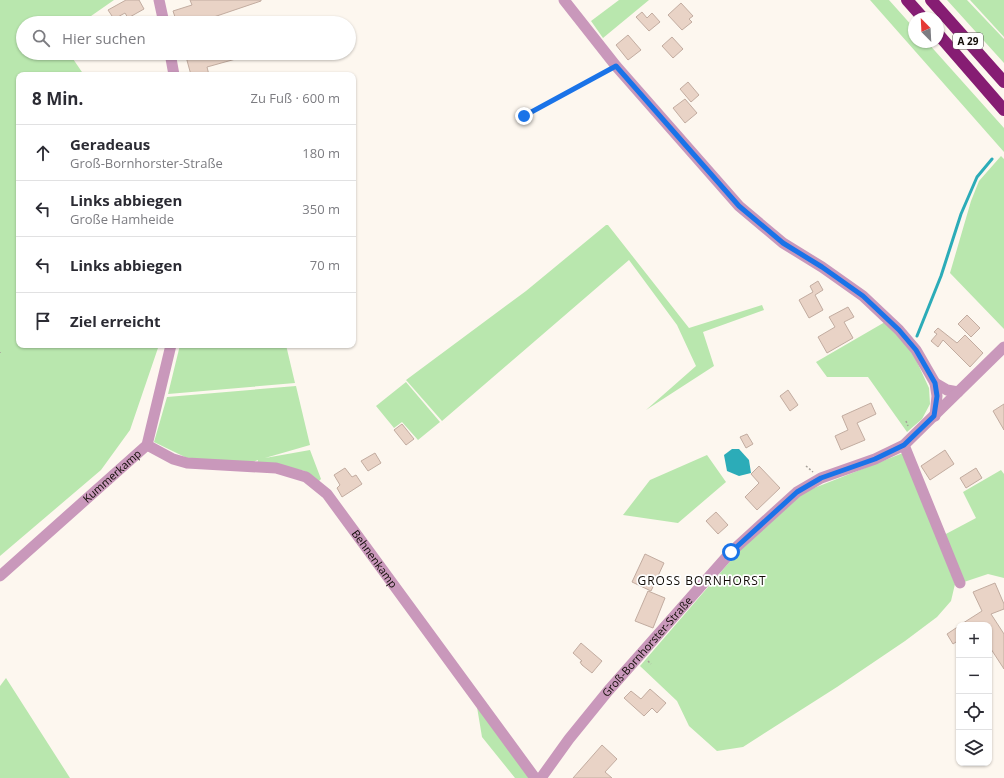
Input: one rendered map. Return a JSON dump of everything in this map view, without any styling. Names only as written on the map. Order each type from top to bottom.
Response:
[{"type":"highway","points":[[907,0],[918,12]]},
{"type":"highway","name":"A 29","points":[[931,0],[1004,82]]},
{"type":"highway","name":"A 29","points":[[944,41],[1004,110]]},
{"type":"street","points":[[159,0],[162,16]]},
{"type":"street","points":[[564,0],[616,66],[739,206],[783,243],[822,267],[863,296],[899,330],[916,350],[935,383],[937,396],[934,416]]},
{"type":"street","points":[[171,60],[173,72]]},
{"type":"street","name":"Groß-Bornhorster-Straße","points":[[541,778],[569,739],[608,691],[731,552],[765,519],[797,492],[821,478],[875,459],[904,445],[1004,347]]},
{"type":"street","name":"Kummerkamp","points":[[0,576],[147,445],[169,348]]},
{"type":"street","points":[[935,383],[946,390],[958,392]]},
{"type":"street","name":"Behnenkamp","points":[[147,445],[173,459],[187,463],[276,468],[306,477],[327,494],[535,778]]},
{"type":"street","points":[[904,445],[960,583]]},
{"type":"path","points":[[524,116],[616,66]]},
{"type":"green space","points":[[0,0],[114,0],[91,16],[16,16],[16,60],[74,60],[82,72],[16,72],[16,348],[158,348],[130,430],[101,470],[0,556]]},
{"type":"green space","points":[[619,0],[649,0],[603,38],[591,21]]},
{"type":"green space","points":[[870,0],[889,0],[908,21],[908,43]]},
{"type":"green space","points":[[947,0],[967,0],[1004,39],[1004,63]]},
{"type":"green space","points":[[970,0],[1004,0],[1004,37]]},
{"type":"green space","points":[[912,48],[932,48],[1004,128],[1004,152]]},
{"type":"green space","points":[[1001,156],[1004,159],[1004,329],[950,273],[971,201],[979,181]]},
{"type":"green space","points":[[606,225],[608,225],[689,328],[762,305],[764,310],[703,332],[714,366],[646,410],[696,366],[677,325],[629,260],[442,421],[406,380],[526,291]]},
{"type":"green space","points":[[885,322],[911,349],[929,388],[930,404],[922,419],[907,432],[868,377],[827,377],[816,362]]},
{"type":"green space","points":[[179,348],[287,348],[295,383],[168,394]]},
{"type":"green space","points":[[406,382],[440,422],[418,440],[402,422],[394,428],[376,406]]},
{"type":"green space","points":[[296,386],[310,445],[265,458],[310,450],[321,479],[318,482],[305,471],[278,465],[257,465],[258,460],[253,462],[189,459],[154,442],[167,397]]},
{"type":"green space","points":[[903,453],[955,584],[951,601],[937,617],[905,641],[837,687],[743,747],[717,751],[689,726],[677,701],[640,666],[739,551],[804,492]]},
{"type":"green space","points":[[707,455],[726,482],[678,523],[623,515],[650,480]]},
{"type":"green space","points":[[1001,470],[1004,474],[1004,578],[988,574],[964,582],[944,535],[976,518],[963,492]]},
{"type":"green space","points":[[6,678],[70,778],[0,778],[0,686]]},
{"type":"green space","points":[[477,707],[532,778],[515,778],[482,737]]},
{"type":"water","points":[[732,449],[739,449],[749,460],[751,473],[739,476],[727,471],[724,455]]},
{"type":"building","points":[[126,0],[139,0],[144,9],[132,16],[127,16],[125,13],[120,16],[112,16],[108,10]]},
{"type":"building","points":[[190,0],[261,0],[217,16],[175,16],[173,11],[192,5]]},
{"type":"building","points":[[681,3],[693,16],[689,19],[692,22],[682,30],[668,15]]},
{"type":"building","points":[[642,12],[647,18],[652,13],[660,22],[649,31],[636,17]]},
{"type":"building","points":[[628,35],[641,50],[628,60],[616,45]]},
{"type":"building","points":[[672,37],[683,49],[673,58],[662,46]]},
{"type":"building","points":[[187,60],[232,60],[207,67],[208,72],[190,72]]},
{"type":"building","points":[[688,82],[699,95],[691,102],[680,89]]},
{"type":"building","points":[[685,99],[697,113],[685,123],[673,108]]},
{"type":"building","points":[[818,281],[823,290],[815,295],[823,310],[809,318],[799,300],[813,292],[810,286]]},
{"type":"building","points":[[848,307],[854,317],[844,322],[853,338],[827,353],[818,337],[835,327],[829,317]]},
{"type":"building","points":[[967,315],[980,328],[971,337],[958,324]]},
{"type":"building","points":[[938,328],[957,343],[965,335],[983,353],[970,367],[943,340],[938,347],[931,341],[937,334],[934,332]]},
{"type":"building","points":[[788,390],[798,405],[790,411],[780,396]]},
{"type":"building","points":[[871,403],[876,414],[857,423],[865,440],[841,450],[835,436],[848,430],[842,416]]},
{"type":"building","points":[[1004,404],[1004,430],[993,411]]},
{"type":"building","points":[[402,424],[414,439],[406,445],[394,430]]},
{"type":"building","points":[[747,434],[753,444],[746,448],[740,437]]},
{"type":"building","points":[[945,450],[954,464],[930,480],[921,466]]},
{"type":"building","points":[[375,453],[381,463],[368,471],[361,461]]},
{"type":"building","points":[[759,466],[780,488],[757,510],[745,497],[759,483],[751,474]]},
{"type":"building","points":[[345,468],[352,477],[356,475],[362,484],[342,497],[337,488],[340,485],[334,475]]},
{"type":"building","points":[[976,468],[982,478],[966,488],[960,478]]},
{"type":"building","points":[[716,512],[728,525],[718,534],[706,521]]},
{"type":"building","points":[[645,554],[664,563],[651,591],[632,582]]},
{"type":"building","points":[[995,583],[1004,604],[1004,609],[991,614],[1004,634],[1004,669],[992,651],[992,622],[965,622],[982,611],[973,592]]},
{"type":"building","points":[[648,591],[665,598],[653,628],[635,621]]},
{"type":"building","points":[[956,628],[956,642],[953,644],[947,634]]},
{"type":"building","points":[[581,643],[602,661],[592,673],[582,665],[580,662],[582,661],[573,653]]},
{"type":"building","points":[[650,689],[666,703],[657,713],[652,708],[644,716],[624,698],[631,691],[641,699]]},
{"type":"building","points":[[602,745],[617,759],[605,772],[612,778],[573,778]]},
{"type":"waterway","points":[[917,336],[941,276],[961,214],[977,177],[992,159]]},
{"type":"district","name":"GROSS BORNHORST","points":[[702,581]]},
{"type":"route","points":[[524,116],[616,66],[739,206],[783,243],[822,267],[863,296],[899,330],[916,350],[935,383],[937,405],[934,416],[904,445],[875,459],[821,478],[797,492],[771,514],[731,552]]}]
